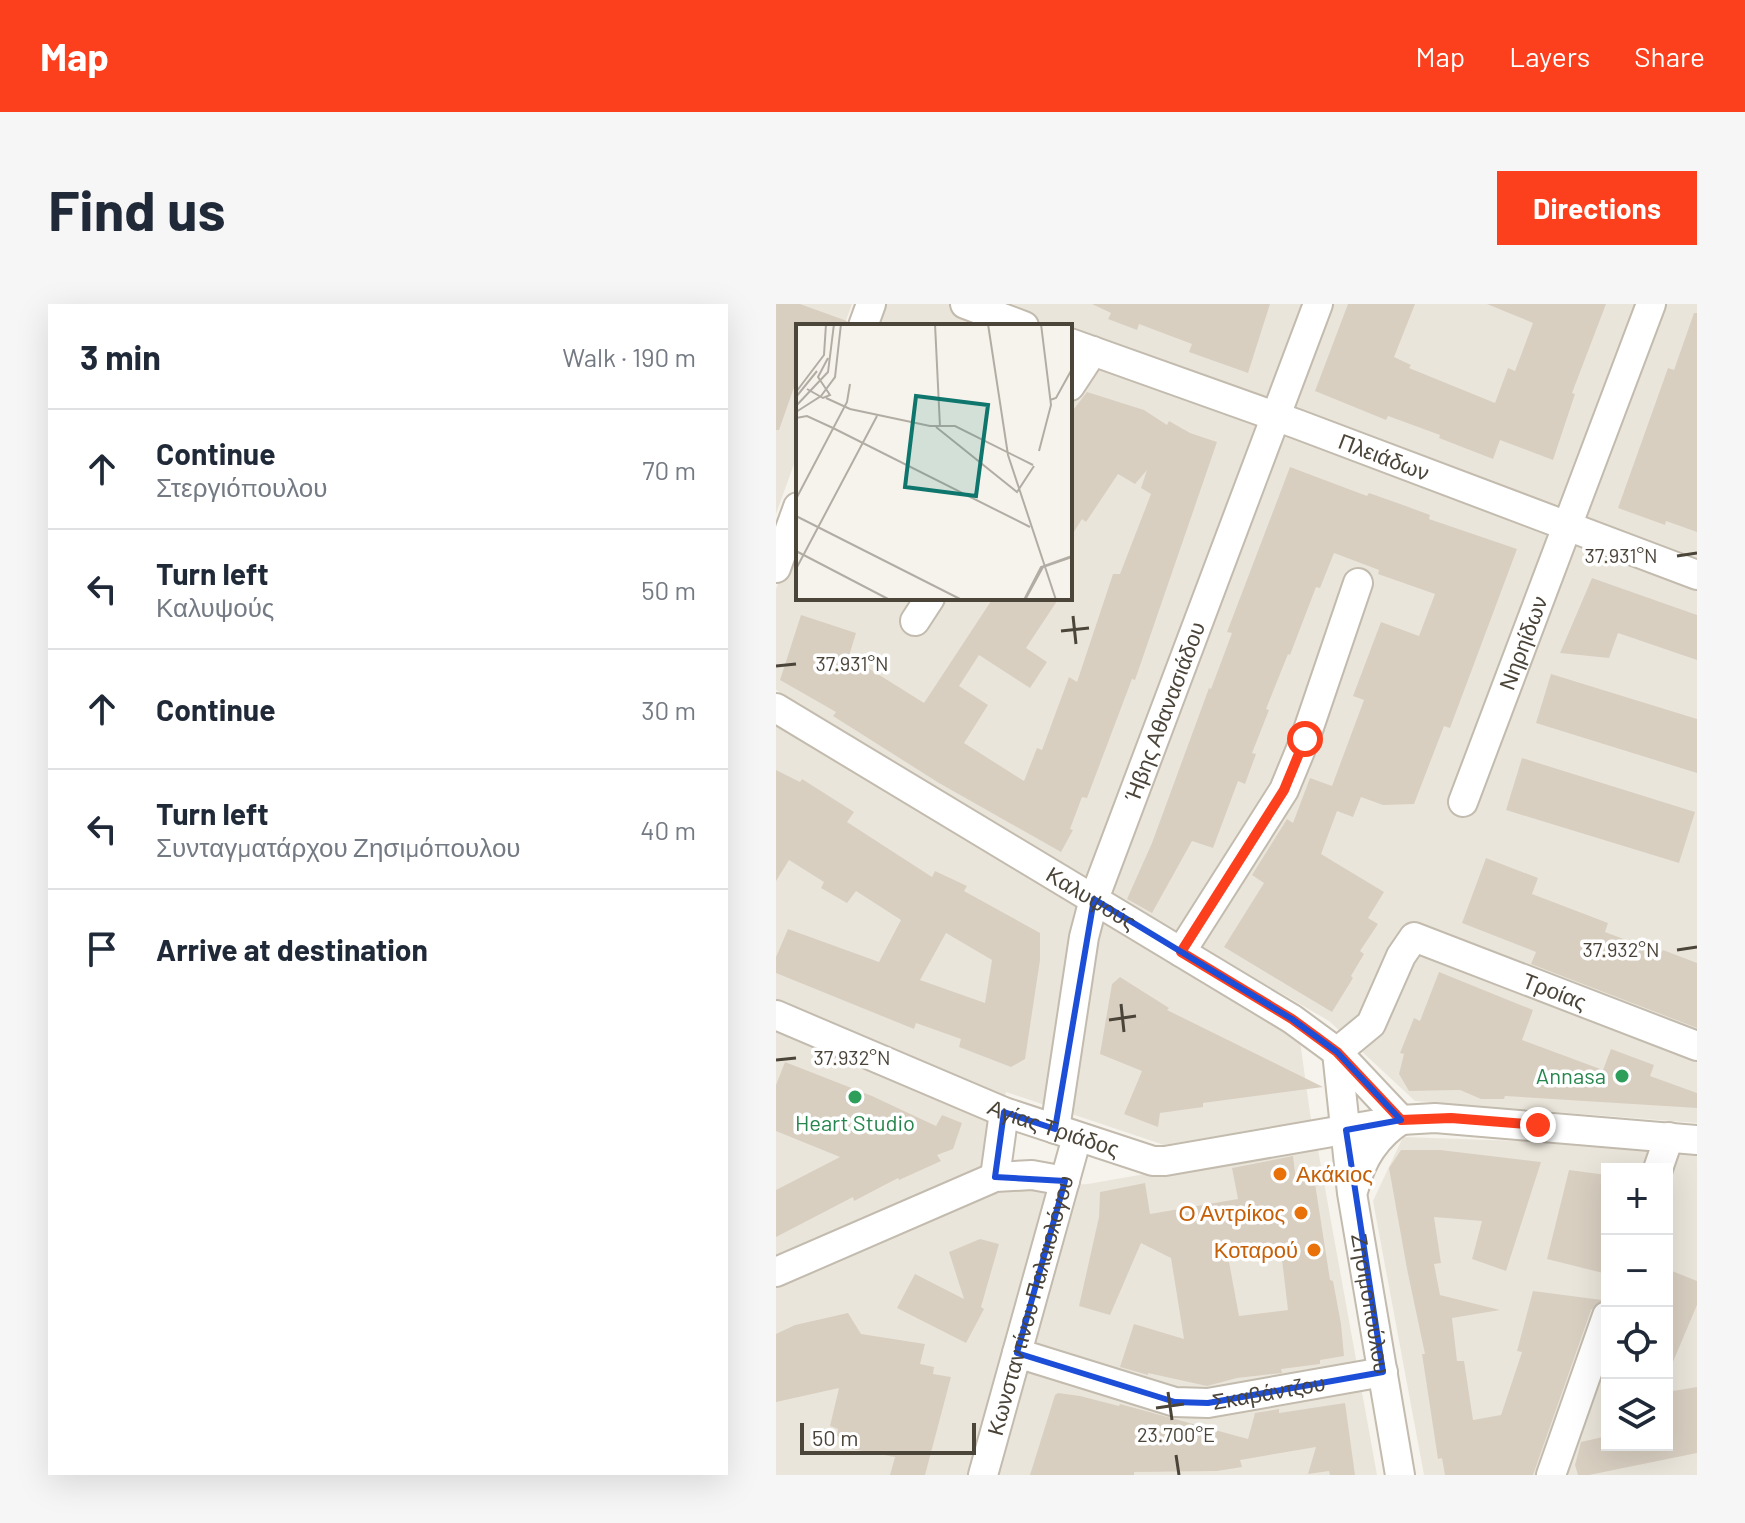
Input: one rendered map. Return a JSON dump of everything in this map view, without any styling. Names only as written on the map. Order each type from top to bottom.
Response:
[{"type":"street","points":[[864,324],[871,304]]},
{"type":"street","points":[[965,304],[1019,324]]},
{"type":"street","name":"Ήβης Αθανασιάδου","points":[[1066,1133],[1084,937],[1094,899],[1318,304]]},
{"type":"street","name":"Νηρηίδων","points":[[1463,802],[1651,304]]},
{"type":"street","points":[[1072,380],[1082,347]]},
{"type":"street","name":"Πλειάδων","points":[[1082,347],[1697,575]]},
{"type":"street","points":[[776,568],[796,513]]},
{"type":"street","points":[[1181,952],[1284,790],[1305,739],[1358,583]]},
{"type":"street","name":"Καλυψούς","points":[[776,708],[1292,1019],[1337,1052],[1401,1120]]},
{"type":"street","name":"Τροίας","points":[[1337,1052],[1371,1024],[1401,956],[1414,937],[1697,1046]]},
{"type":"street","name":"Αγίας Τριάδος","points":[[776,1015],[1004,1112],[1139,1158],[1165,1161],[1401,1120],[1477,1119],[1683,1138]]},
{"type":"street","points":[[1337,1052],[1346,1130]]},
{"type":"street","points":[[995,1177],[1004,1112]]},
{"type":"street","points":[[1352,1193],[1365,1158],[1389,1128],[1401,1120]]},
{"type":"street","name":"Ζησιμοπούλου","points":[[1346,1130],[1352,1193],[1400,1475]]},
{"type":"street","name":"Κωνσταντίνου Παλαιολόγου","points":[[983,1475],[1065,1181],[1066,1133]]},
{"type":"street","points":[[1663,1163],[1683,1138]]},
{"type":"street","points":[[776,1272],[995,1177],[1032,1175],[1065,1181]]},
{"type":"street","points":[[1551,1475],[1601,1333]]},
{"type":"street","name":"Σκαβάντζου","points":[[1017,1353],[1175,1402],[1208,1403],[1383,1372]]},
{"type":"highlighted area","points":[[1094,899],[1292,1019],[1337,1052],[1401,1120],[1346,1130],[1383,1372],[1208,1403],[1175,1402],[1017,1353],[1065,1181],[995,1177],[1004,1112],[1055,1129]]},
{"type":"shaded area","points":[[776,304],[852,304],[845,324],[796,324],[796,459],[776,514]]},
{"type":"shaded area","points":[[882,304],[1697,304],[1697,1123],[1415,1101],[1329,1021],[1117,898],[776,690],[776,589],[796,535],[796,600],[1072,600],[1072,324],[874,324]]},
{"type":"shaded area","points":[[776,721],[1300,1041],[1311,1120],[1164,1145],[1006,1092],[986,1169],[776,1260]]},
{"type":"shaded area","points":[[1403,1137],[1578,1143],[1697,1155],[1697,1475],[1424,1475],[1373,1201]]},
{"type":"shaded area","points":[[1317,1144],[1377,1475],[776,1475],[776,1283],[1005,1190],[1088,1184]]},
{"type":"building","points":[[776,304],[800,304],[847,321],[846,324],[796,324],[796,382],[779,430],[776,430]]},
{"type":"building","points":[[1092,304],[1270,304],[1248,373],[1189,352],[1192,344],[1139,324],[1137,330],[1108,319],[1111,313]]},
{"type":"building","points":[[1348,304],[1415,304],[1394,357],[1411,365],[1409,368],[1495,403],[1508,368],[1515,371],[1533,323],[1487,304],[1606,304],[1572,393],[1575,394],[1553,460],[1500,440],[1493,459],[1439,438],[1440,435],[1388,416],[1386,420],[1315,391]]},
{"type":"building","points":[[1694,313],[1697,313],[1697,532],[1666,521],[1665,525],[1618,508],[1668,368],[1674,370]]},
{"type":"building","points":[[1087,392],[1144,410],[1167,425],[1169,421],[1190,433],[1217,442],[1135,680],[1132,679],[1087,798],[1082,797],[1070,829],[1073,830],[1061,852],[939,783],[833,716],[836,712],[780,680],[801,615],[856,633],[849,656],[924,703],[992,600],[1058,600],[1026,648],[1047,662],[1030,688],[979,655],[959,686],[988,705],[964,743],[1024,781],[1037,748],[1042,750],[1069,677],[1077,682],[1113,574],[1120,574],[1151,494],[1141,488],[1147,470],[1135,484],[1118,474],[1086,522],[1082,519],[1072,535],[1072,411]]},
{"type":"building","points":[[1290,467],[1367,496],[1369,493],[1403,505],[1430,515],[1429,519],[1517,549],[1450,728],[1444,726],[1414,804],[1383,805],[1361,797],[1353,817],[1337,811],[1321,854],[1384,892],[1368,918],[1378,924],[1360,951],[1364,954],[1351,976],[1353,978],[1332,1012],[1224,947],[1264,883],[1252,875],[1287,819],[1293,823],[1310,778],[1332,786],[1364,700],[1353,696],[1381,622],[1419,636],[1435,594],[1378,574],[1379,570],[1334,553],[1320,588],[1316,587],[1266,709],[1269,710],[1252,753],[1256,754],[1245,784],[1238,781],[1213,848],[1192,841],[1152,913],[1127,899],[1152,843],[1211,689],[1232,633],[1227,632]]},
{"type":"building","points":[[1592,578],[1697,615],[1697,660],[1618,633],[1609,658],[1560,653]]},
{"type":"building","points":[[1551,674],[1697,719],[1697,773],[1536,723]]},
{"type":"building","points":[[1522,758],[1695,812],[1679,863],[1506,810]]},
{"type":"building","points":[[776,770],[800,782],[802,779],[854,812],[847,822],[932,877],[935,871],[967,886],[964,891],[1040,933],[1040,960],[1025,1059],[1011,1067],[959,1047],[961,1039],[916,1023],[914,1029],[776,973],[776,957],[788,929],[879,962],[901,920],[856,891],[847,903],[821,888],[824,882],[789,860],[776,881]],"holes":[[[946,933],[992,960],[985,1003],[920,980]]]},
{"type":"building","points":[[1486,858],[1538,878],[1532,894],[1608,923],[1605,932],[1697,963],[1697,1028],[1531,964],[1536,952],[1462,923]]},
{"type":"building","points":[[1439,972],[1533,1010],[1522,1040],[1603,1070],[1611,1049],[1654,1065],[1650,1076],[1697,1093],[1697,1108],[1505,1096],[1504,1099],[1481,1099],[1460,1090],[1409,1091],[1399,1074],[1404,1054],[1400,1053],[1414,1018],[1420,1021]]},
{"type":"building","points":[[1120,977],[1169,1008],[1167,1010],[1323,1087],[1203,1103],[1203,1107],[1160,1113],[1158,1127],[1124,1114],[1142,1071],[1100,1054],[1112,984]]},
{"type":"building","points":[[785,1062],[872,1096],[936,1126],[942,1115],[962,1123],[953,1149],[937,1155],[941,1161],[898,1178],[854,1201],[853,1197],[776,1237],[776,1190],[840,1157],[776,1131],[776,1085]]},
{"type":"building","points":[[1401,1150],[1440,1150],[1541,1162],[1506,1271],[1472,1259],[1482,1221],[1434,1217],[1441,1263],[1434,1264],[1440,1295],[1500,1310],[1452,1318],[1457,1361],[1464,1361],[1473,1420],[1501,1415],[1522,1352],[1517,1351],[1533,1291],[1601,1300],[1591,1310],[1533,1475],[1445,1475],[1442,1458],[1438,1459],[1422,1354],[1425,1354],[1389,1168]]},
{"type":"building","points":[[1293,1156],[1296,1181],[1314,1177],[1344,1356],[1320,1360],[1320,1364],[1281,1369],[1282,1373],[1237,1378],[1207,1386],[1120,1367],[1134,1324],[1184,1339],[1171,1258],[1141,1243],[1110,1315],[1079,1306],[1099,1217],[1100,1192],[1145,1183],[1150,1214],[1238,1199],[1232,1168]],"holes":[[[1280,1243],[1288,1310],[1239,1316],[1227,1251]]]},
{"type":"building","points":[[1569,1170],[1601,1174],[1601,1272],[1547,1259]]},
{"type":"building","points":[[980,1239],[999,1244],[981,1307],[984,1309],[966,1343],[897,1308],[915,1274],[964,1299],[949,1252]]},
{"type":"building","points":[[1673,1271],[1697,1281],[1697,1305],[1673,1362]]},
{"type":"building","points":[[848,1313],[861,1334],[925,1344],[920,1364],[934,1367],[933,1374],[951,1377],[925,1475],[890,1475],[895,1457],[846,1448],[848,1439],[837,1436],[838,1429],[830,1426],[839,1388],[776,1402],[776,1334],[795,1325]]},
{"type":"building","points":[[1697,1387],[1697,1453],[1578,1475],[1575,1465],[1581,1442],[1601,1437],[1601,1451],[1673,1451],[1673,1391]]},
{"type":"building","points":[[1058,1393],[1120,1404],[1248,1439],[1255,1413],[1279,1409],[1279,1413],[1345,1403],[1355,1475],[1330,1475],[1329,1471],[1308,1474],[1316,1447],[1240,1460],[1242,1467],[1217,1471],[1030,1475]]},
{"type":"place","name":"Annasa","points":[[1622,1076]]},
{"type":"place","name":"Heart Studio","points":[[855,1097]]},
{"type":"place","name":"Ακάκιος","points":[[1280,1174]]},
{"type":"place","name":"Ο Αντρίκος","points":[[1301,1213]]},
{"type":"place","name":"Κοταρού","points":[[1314,1250]]},
{"type":"route","points":[[1305,739],[1284,790],[1181,952],[1292,1019],[1337,1052],[1401,1120],[1451,1118],[1538,1125]]}]
